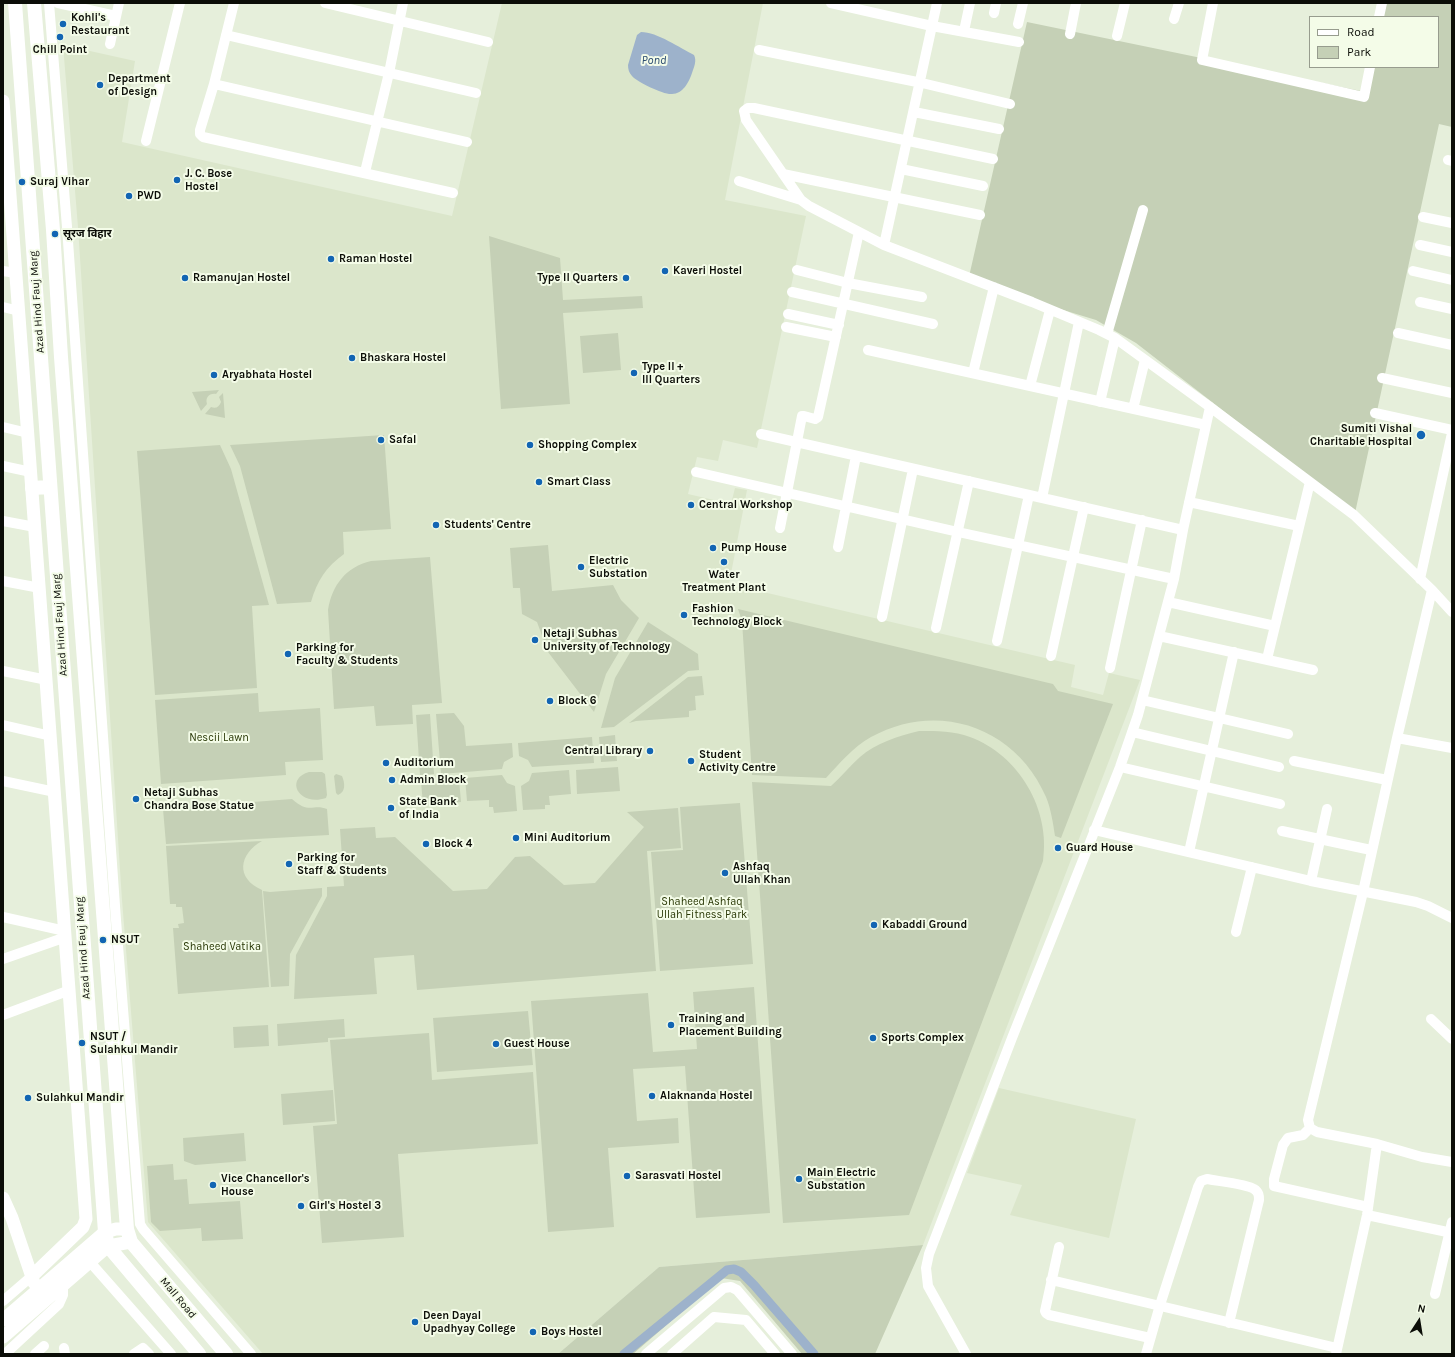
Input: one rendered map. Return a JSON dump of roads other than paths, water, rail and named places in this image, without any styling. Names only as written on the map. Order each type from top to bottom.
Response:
[{"type":"main road","name":"Azad Hind Fauj Marg","points":[[15,3],[105,1232],[108,1246]]},
{"type":"main road","name":"Azad Hind Fauj Marg","points":[[34,3],[53,230],[61,357],[129,1235]]},
{"type":"main road","points":[[32,488],[50,487]]},
{"type":"main road","name":"Mall Road","points":[[129,1235],[226,1354]]},
{"type":"main road","name":"Mall Road","points":[[108,1246],[199,1354]]},
{"type":"street","points":[[116,16],[58,3],[49,7],[67,228],[116,920],[140,1224],[251,1354]]},
{"type":"street","points":[[110,44],[119,3]]},
{"type":"street","points":[[146,141],[180,3]]},
{"type":"street","points":[[234,3],[200,134],[204,137],[453,193]]},
{"type":"street","points":[[325,3],[488,42]]},
{"type":"street","points":[[365,172],[389,73],[403,3]]},
{"type":"street","points":[[832,3],[932,26],[1019,42]]},
{"type":"street","points":[[884,245],[937,3]]},
{"type":"street","points":[[964,31],[970,3]]},
{"type":"street","points":[[994,14],[996,3]]},
{"type":"street","points":[[1018,24],[1023,3]]},
{"type":"street","points":[[1070,34],[1076,3]]},
{"type":"street","points":[[1117,36],[1125,3]]},
{"type":"street","points":[[1174,19],[1179,3]]},
{"type":"street","points":[[1213,3],[1202,60],[1364,97],[1370,68]]},
{"type":"street","points":[[1379,16],[1382,3]]},
{"type":"street","points":[[226,35],[476,93]]},
{"type":"street","points":[[759,50],[920,83],[1010,104]]},
{"type":"street","points":[[214,84],[467,142]]},
{"type":"street","points":[[3,101],[8,238],[16,273],[86,1219],[84,1226],[81,1229],[32,1276],[3,1301]]},
{"type":"street","points":[[993,159],[754,108],[745,109],[744,111],[746,120],[801,200],[809,206],[884,245],[994,287],[1111,336],[1210,407],[1354,515],[1432,590],[1452,612]]},
{"type":"street","points":[[914,112],[999,129]]},
{"type":"street","points":[[901,169],[984,186]]},
{"type":"street","points":[[783,174],[980,215]]},
{"type":"street","points":[[739,181],[801,200]]},
{"type":"street","points":[[1100,402],[1111,336],[1143,210]]},
{"type":"street","points":[[1423,217],[1452,223]]},
{"type":"street","points":[[780,528],[802,416],[815,419],[818,417],[844,303],[858,232]]},
{"type":"street","points":[[1420,245],[1452,252]]},
{"type":"street","points":[[797,270],[848,283],[922,297]]},
{"type":"street","points":[[3,271],[16,273]]},
{"type":"street","points":[[1413,271],[1452,280]]},
{"type":"street","points":[[973,373],[994,287]]},
{"type":"street","points":[[792,292],[933,324]]},
{"type":"street","points":[[1420,302],[1452,309]]},
{"type":"street","points":[[3,308],[19,311]]},
{"type":"street","points":[[1030,386],[1050,310]]},
{"type":"street","points":[[788,314],[839,325]]},
{"type":"street","points":[[1042,498],[1080,322]]},
{"type":"street","points":[[786,327],[836,337]]},
{"type":"street","points":[[1398,334],[1452,345]]},
{"type":"street","points":[[868,350],[1206,425]]},
{"type":"street","points":[[1133,409],[1144,360]]},
{"type":"street","points":[[1382,378],[1452,393]]},
{"type":"street","points":[[966,1354],[928,1286],[926,1268],[929,1254],[1094,830],[1120,767],[1132,732],[1174,579],[1183,530],[1210,407]]},
{"type":"street","points":[[1375,412],[1452,430]]},
{"type":"street","points":[[3,427],[28,432]]},
{"type":"street","points":[[761,434],[1183,530]]},
{"type":"street","points":[[1420,579],[1452,434]]},
{"type":"street","points":[[838,548],[856,456]]},
{"type":"street","points":[[3,466],[31,472]]},
{"type":"street","points":[[882,617],[913,469]]},
{"type":"street","points":[[696,472],[958,532],[1174,579]]},
{"type":"street","points":[[936,628],[969,481]]},
{"type":"street","points":[[1267,659],[1310,482]]},
{"type":"street","points":[[997,641],[1029,495]]},
{"type":"street","points":[[1189,502],[1299,526]]},
{"type":"street","points":[[1051,656],[1084,507]]},
{"type":"street","points":[[1110,668],[1142,520]]},
{"type":"street","points":[[3,521],[35,528]]},
{"type":"street","points":[[4,584],[40,588]]},
{"type":"street","points":[[1432,590],[1371,850],[1363,892],[1308,1120],[1310,1128],[1318,1132],[1377,1144],[1422,1157],[1452,1162]]},
{"type":"street","points":[[1168,602],[1275,626]]},
{"type":"street","points":[[1159,636],[1313,670]]},
{"type":"street","points":[[1189,852],[1234,652]]},
{"type":"street","points":[[3,671],[47,680]]},
{"type":"street","points":[[1142,700],[1288,734]]},
{"type":"street","points":[[3,725],[51,736]]},
{"type":"street","points":[[1132,732],[1279,767]]},
{"type":"street","points":[[1397,738],[1452,748]]},
{"type":"street","points":[[1294,761],[1388,780]]},
{"type":"street","points":[[1120,767],[1280,804]]},
{"type":"street","points":[[3,781],[55,792]]},
{"type":"street","points":[[1311,881],[1327,809]]},
{"type":"street","points":[[1094,830],[1311,881],[1416,902],[1428,906],[1452,918]]},
{"type":"street","points":[[1282,831],[1371,850]]},
{"type":"street","points":[[1236,932],[1252,867]]},
{"type":"street","points":[[3,917],[66,934]]},
{"type":"street","points":[[3,959],[66,934]]},
{"type":"street","points":[[3,1015],[70,990]]},
{"type":"street","points":[[1431,1019],[1452,1039]]},
{"type":"street","points":[[1310,1128],[1303,1135],[1288,1138],[1283,1145],[1274,1179],[1274,1186],[1367,1211],[1451,1229],[1435,1294]]},
{"type":"street","points":[[1051,1280],[1160,1305],[1337,1351],[1367,1211],[1377,1144]]},
{"type":"street","points":[[1146,1354],[1160,1305],[1198,1187],[1201,1181],[1207,1179],[1247,1186],[1254,1188],[1258,1193],[1259,1200],[1229,1323]]},
{"type":"street","points":[[3,1198],[7,1217],[37,1290]]},
{"type":"street","points":[[3,1320],[105,1232],[116,1229],[129,1235]]},
{"type":"street","points":[[3,1337],[108,1246],[129,1235]]},
{"type":"street","points":[[1059,1247],[1051,1280],[1045,1311],[1046,1313],[1050,1316],[1150,1338]]},
{"type":"street","points":[[90,1262],[171,1354]]},
{"type":"street","points":[[5,1354],[59,1304],[63,1295],[63,1285]]},
{"type":"street","points":[[646,1354],[724,1288],[731,1287],[737,1290],[792,1354]]},
{"type":"street","points":[[672,1354],[714,1317],[746,1320],[775,1354]]},
{"type":"street","points":[[34,1354],[44,1346]]},
{"type":"street","points":[[134,1354],[142,1348],[149,1354]]},
{"type":"water","name":"Pond","points":[[641,32],[661,37],[694,55],[695,64],[691,76],[682,90],[676,93],[668,94],[651,88],[635,79],[630,74],[628,65],[637,35]]},
{"type":"waterway","points":[[624,1354],[727,1270],[734,1269],[741,1272],[754,1285],[814,1354]]},
{"type":"place","name":"Kohli's Restaurant","points":[[63,24]]},
{"type":"place","name":"Chill Point","points":[[60,37]]},
{"type":"place","name":"Department of Design","points":[[100,85]]},
{"type":"place","name":"J. C. Bose Hostel","points":[[177,180]]},
{"type":"place","name":"Suraj Vihar","points":[[22,182]]},
{"type":"place","name":"PWD","points":[[129,196]]},
{"type":"place","name":"सूरज विहार","points":[[55,234]]},
{"type":"place","name":"Raman Hostel","points":[[331,259]]},
{"type":"place","name":"Kaveri Hostel","points":[[665,271]]},
{"type":"place","name":"Ramanujan Hostel","points":[[185,278]]},
{"type":"place","name":"Type II Quarters","points":[[626,278]]},
{"type":"place","name":"Bhaskara Hostel","points":[[352,358]]},
{"type":"place","name":"Type II + III Quarters","points":[[634,373]]},
{"type":"place","name":"Aryabhata Hostel","points":[[214,375]]},
{"type":"place","name":"Sumiti Vishal Charitable Hospital","points":[[1421,435]]},
{"type":"place","name":"Safal","points":[[381,440]]},
{"type":"place","name":"Shopping Complex","points":[[530,445]]},
{"type":"place","name":"Smart Class","points":[[539,482]]},
{"type":"place","name":"Central Workshop","points":[[691,505]]},
{"type":"place","name":"Students' Centre","points":[[436,525]]},
{"type":"place","name":"Pump House","points":[[713,548]]},
{"type":"place","name":"Water Treatment Plant","points":[[724,562]]},
{"type":"place","name":"Electric Substation","points":[[581,567]]},
{"type":"place","name":"Fashion Technology Block","points":[[684,615]]},
{"type":"place","name":"Netaji Subhas University of Technology","points":[[535,640]]},
{"type":"place","name":"Parking for Faculty & Students","points":[[288,654]]},
{"type":"place","name":"Block 6","points":[[550,701]]},
{"type":"place","name":"Central Library","points":[[650,751]]},
{"type":"place","name":"Student Activity Centre","points":[[691,761]]},
{"type":"place","name":"Auditorium","points":[[386,763]]},
{"type":"place","name":"Admin Block","points":[[392,780]]},
{"type":"place","name":"Netaji Subhas Chandra Bose Statue","points":[[136,799]]},
{"type":"place","name":"State Bank of India","points":[[391,808]]},
{"type":"place","name":"Mini Auditorium","points":[[516,838]]},
{"type":"place","name":"Block 4","points":[[426,844]]},
{"type":"place","name":"Guard House","points":[[1058,848]]},
{"type":"place","name":"Parking for Staff & Students","points":[[289,864]]},
{"type":"place","name":"Ashfaq Ullah Khan","points":[[725,873]]},
{"type":"place","name":"Kabaddi Ground","points":[[874,925]]},
{"type":"place","name":"NSUT","points":[[103,940]]},
{"type":"place","name":"Training and Placement Building","points":[[671,1025]]},
{"type":"place","name":"Sports Complex","points":[[873,1038]]},
{"type":"place","name":"NSUT / Sulahkul Mandir","points":[[82,1043]]},
{"type":"place","name":"Guest House","points":[[496,1044]]},
{"type":"place","name":"Alaknanda Hostel","points":[[652,1096]]},
{"type":"place","name":"Sulahkul Mandir","points":[[28,1098]]},
{"type":"place","name":"Sarasvati Hostel","points":[[627,1176]]},
{"type":"place","name":"Main Electric Substation","points":[[799,1179]]},
{"type":"place","name":"Vice Chancellor's House","points":[[213,1185]]},
{"type":"place","name":"Girl's Hostel 3","points":[[301,1206]]},
{"type":"place","name":"Deen Dayal Upadhyay College","points":[[415,1322]]},
{"type":"place","name":"Boys Hostel","points":[[533,1332]]},
{"type":"park label","name":"Nescii Lawn","points":[[219,738]]},
{"type":"park label","name":"Shaheed Ashfaq Ullah Fitness Park","points":[[702,908]]},
{"type":"park label","name":"Shaheed Vatika","points":[[222,947]]}]
